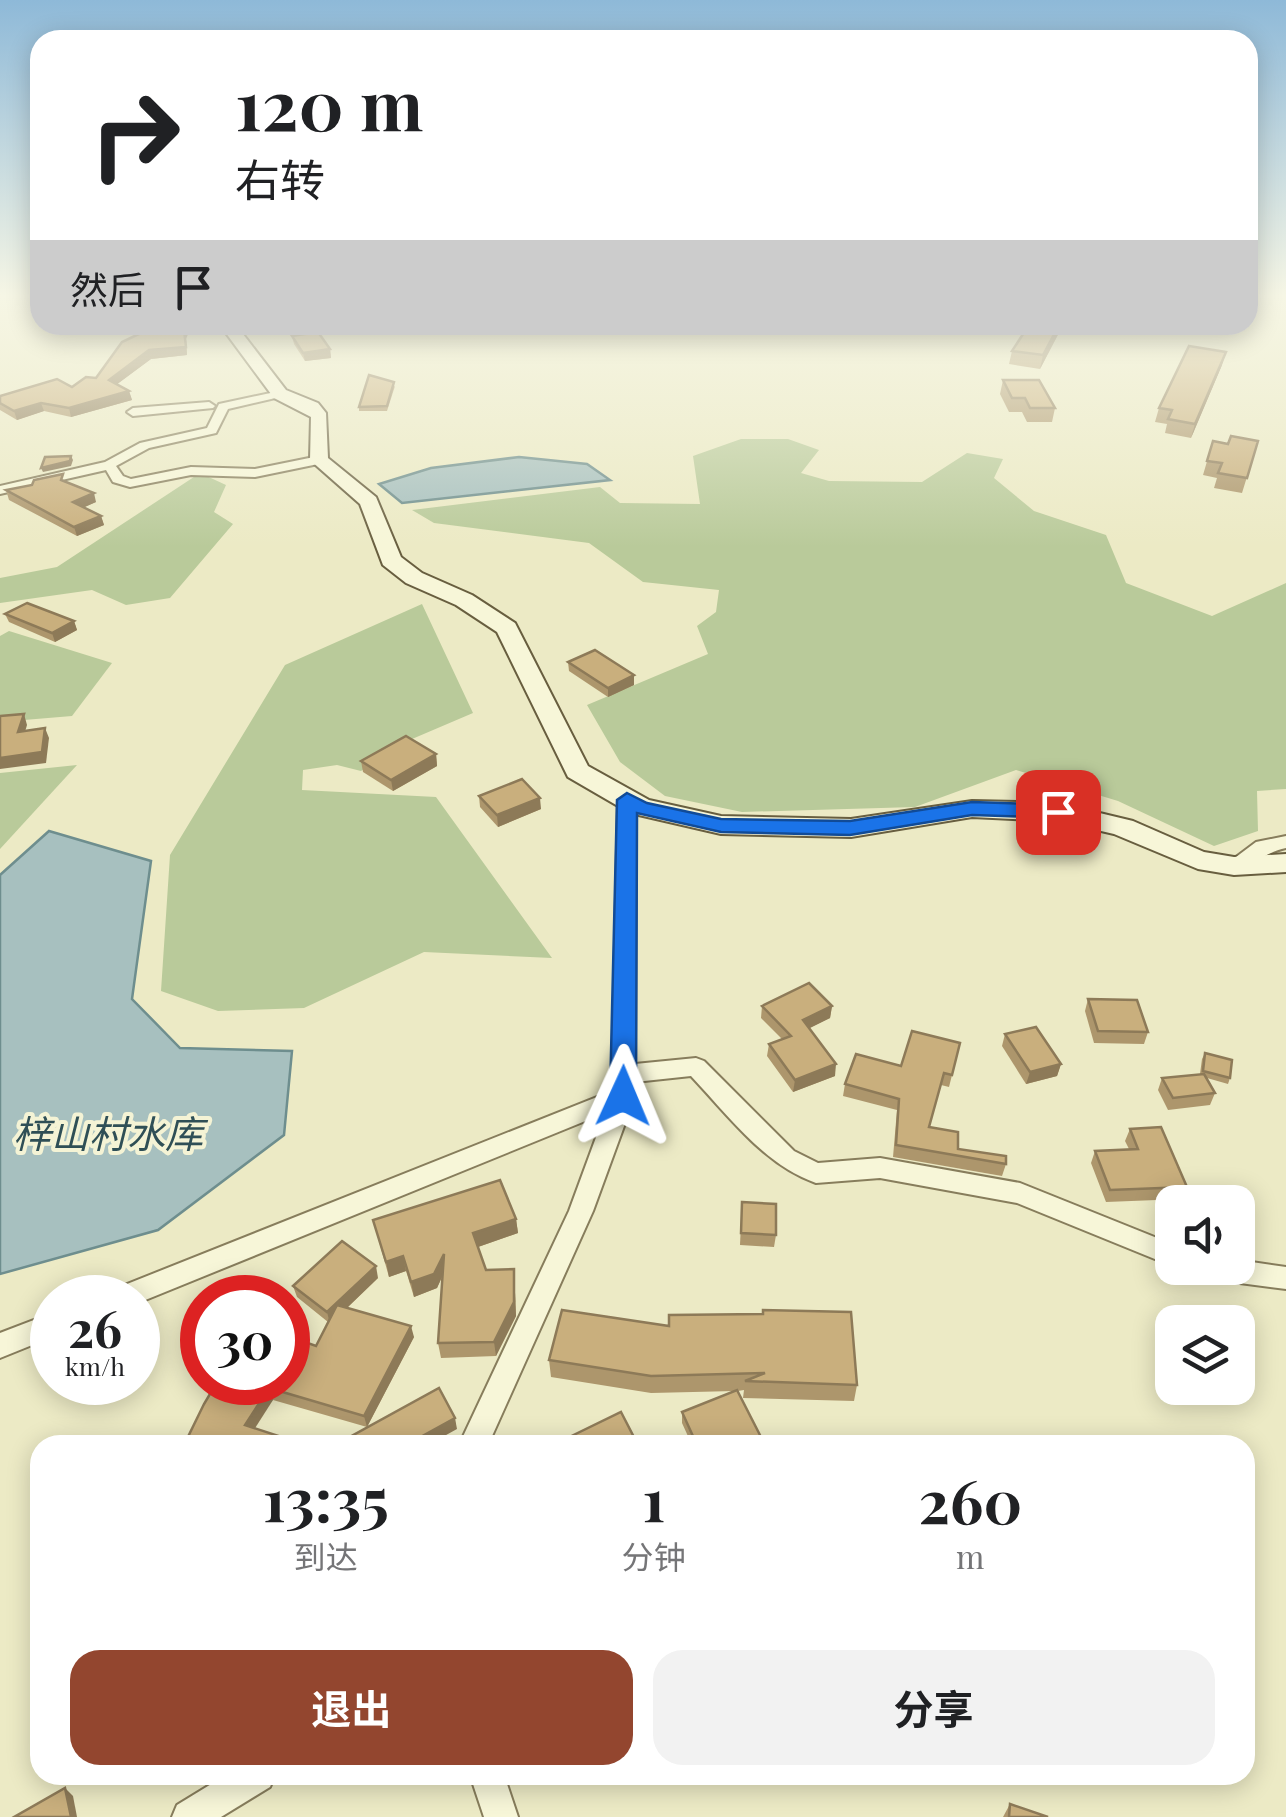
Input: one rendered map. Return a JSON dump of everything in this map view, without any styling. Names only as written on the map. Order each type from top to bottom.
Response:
[{"type":"street","points":[[268,378],[280,394],[312,408],[320,417],[318,460]]},
{"type":"street","points":[[178,391],[216,406]]},
{"type":"street","points":[[133,412],[216,406],[280,394]]},
{"type":"street","points":[[0,490],[109,465],[121,454],[148,444],[212,430],[216,406]]},
{"type":"street","points":[[109,465],[118,479],[130,483],[191,471],[255,473],[318,460]]},
{"type":"street","points":[[318,460],[369,501],[391,560],[414,578],[464,600],[507,628],[576,771],[640,808],[721,825],[850,828],[972,809],[1058,812],[1123,828],[1198,860],[1234,866],[1286,864]]},
{"type":"street","points":[[479,1435],[580,1211],[623,1085],[627,800]]},
{"type":"street","points":[[1234,866],[1263,846],[1286,842]]},
{"type":"street","points":[[160,1281],[623,1085],[696,1068],[785,1158],[816,1173],[880,1168],[1020,1193],[1155,1247]]},
{"type":"street","points":[[1255,1274],[1286,1278]]},
{"type":"street","points":[[0,1346],[30,1334]]},
{"type":"street","points":[[189,1817],[242,1785]]},
{"type":"street","points":[[491,1785],[500,1817]]},
{"type":"green space","points":[[741,439],[788,439],[819,450],[801,473],[829,481],[922,482],[967,453],[1003,459],[994,478],[1034,511],[1106,535],[1126,583],[1212,616],[1286,583],[1286,789],[1257,791],[1258,831],[1214,846],[1118,801],[1016,770],[915,807],[742,812],[665,796],[620,762],[587,705],[708,654],[697,626],[716,612],[719,590],[643,582],[589,543],[434,523],[412,510],[600,487],[620,503],[700,504],[693,456]]},
{"type":"green space","points":[[200,473],[226,485],[214,512],[233,524],[170,598],[126,605],[92,590],[0,603],[0,578],[57,567]]},
{"type":"green space","points":[[422,604],[473,713],[405,742],[361,771],[337,765],[303,770],[302,790],[436,797],[552,958],[424,952],[304,1008],[218,1011],[161,991],[170,855],[285,665]]},
{"type":"green space","points":[[9,631],[112,663],[72,716],[0,722],[0,636]]},
{"type":"green space","points":[[77,765],[0,849],[0,773]]},
{"type":"water","points":[[519,457],[587,464],[610,480],[402,503],[379,484],[431,468]]},
{"type":"water","name":"梓山村水库","points":[[49,831],[151,861],[132,999],[180,1048],[292,1051],[284,1135],[158,1230],[0,1274],[0,875]]},
{"type":"building","points":[[85,378],[112,378],[109,380],[129,391],[69,408],[41,403],[14,411],[0,403],[0,396],[57,379],[72,387]]},
{"type":"building","points":[[368,378],[394,382],[387,406],[359,407]]},
{"type":"building","points":[[1174,378],[1215,378],[1195,424],[1168,419],[1172,410],[1159,408]]},
{"type":"building","points":[[1003,380],[1039,380],[1055,408],[1030,408],[1025,398],[1012,398]]},
{"type":"building","points":[[1231,436],[1258,441],[1247,478],[1218,473],[1222,463],[1207,461],[1213,441],[1228,444]]},
{"type":"building","points":[[71,456],[70,461],[41,468],[45,457]]},
{"type":"building","points":[[63,474],[61,480],[94,493],[73,502],[101,516],[74,527],[6,490],[32,485],[34,480]]},
{"type":"building","points":[[27,603],[74,621],[52,633],[5,614]]},
{"type":"building","points":[[595,650],[634,675],[608,688],[568,662]]},
{"type":"building","points":[[24,714],[18,732],[45,728],[42,752],[0,758],[0,716]]},
{"type":"building","points":[[406,736],[436,754],[391,780],[361,761]]},
{"type":"building","points":[[522,779],[540,798],[497,815],[479,796]]},
{"type":"building","points":[[809,983],[832,1006],[803,1020],[836,1064],[795,1080],[769,1044],[791,1036],[762,1006]]},
{"type":"building","points":[[1088,999],[1137,1000],[1148,1032],[1098,1031]]},
{"type":"building","points":[[1036,1027],[1061,1064],[1030,1072],[1005,1034]]},
{"type":"building","points":[[912,1031],[960,1043],[952,1075],[944,1073],[929,1127],[958,1132],[958,1149],[1006,1156],[1006,1164],[896,1145],[899,1099],[845,1084],[856,1054],[901,1066]]},
{"type":"building","points":[[1205,1053],[1232,1060],[1230,1078],[1203,1071]]},
{"type":"building","points":[[1204,1074],[1215,1093],[1173,1098],[1162,1078]]},
{"type":"building","points":[[1161,1127],[1186,1185],[1110,1190],[1095,1151],[1138,1149],[1130,1129]]},
{"type":"building","points":[[500,1180],[516,1219],[473,1233],[486,1270],[514,1269],[514,1302],[494,1342],[438,1343],[444,1254],[434,1274],[411,1282],[403,1256],[386,1262],[373,1220]]},
{"type":"building","points":[[742,1202],[776,1204],[776,1235],[741,1233]]},
{"type":"building","points":[[342,1241],[376,1266],[327,1312],[310,1299],[310,1275],[305,1275]]},
{"type":"building","points":[[337,1305],[411,1326],[364,1416],[310,1400],[310,1344],[316,1346]]},
{"type":"building","points":[[562,1310],[669,1326],[669,1315],[763,1314],[763,1310],[851,1312],[857,1385],[745,1381],[765,1373],[651,1376],[549,1360]]},
{"type":"building","points":[[439,1388],[455,1418],[424,1435],[353,1435]]},
{"type":"building","points":[[737,1390],[760,1435],[692,1435],[682,1412]]},
{"type":"building","points":[[204,1405],[258,1405],[245,1425],[276,1435],[189,1435]]},
{"type":"building","points":[[621,1412],[633,1435],[574,1435]]},
{"type":"building","points":[[65,1788],[71,1817],[14,1817]]},
{"type":"building","points":[[1010,1804],[1048,1817],[1009,1817]]},
{"type":"route","points":[[623,1096],[627,800],[640,808],[721,825],[850,828],[972,809],[1058,812]]}]
